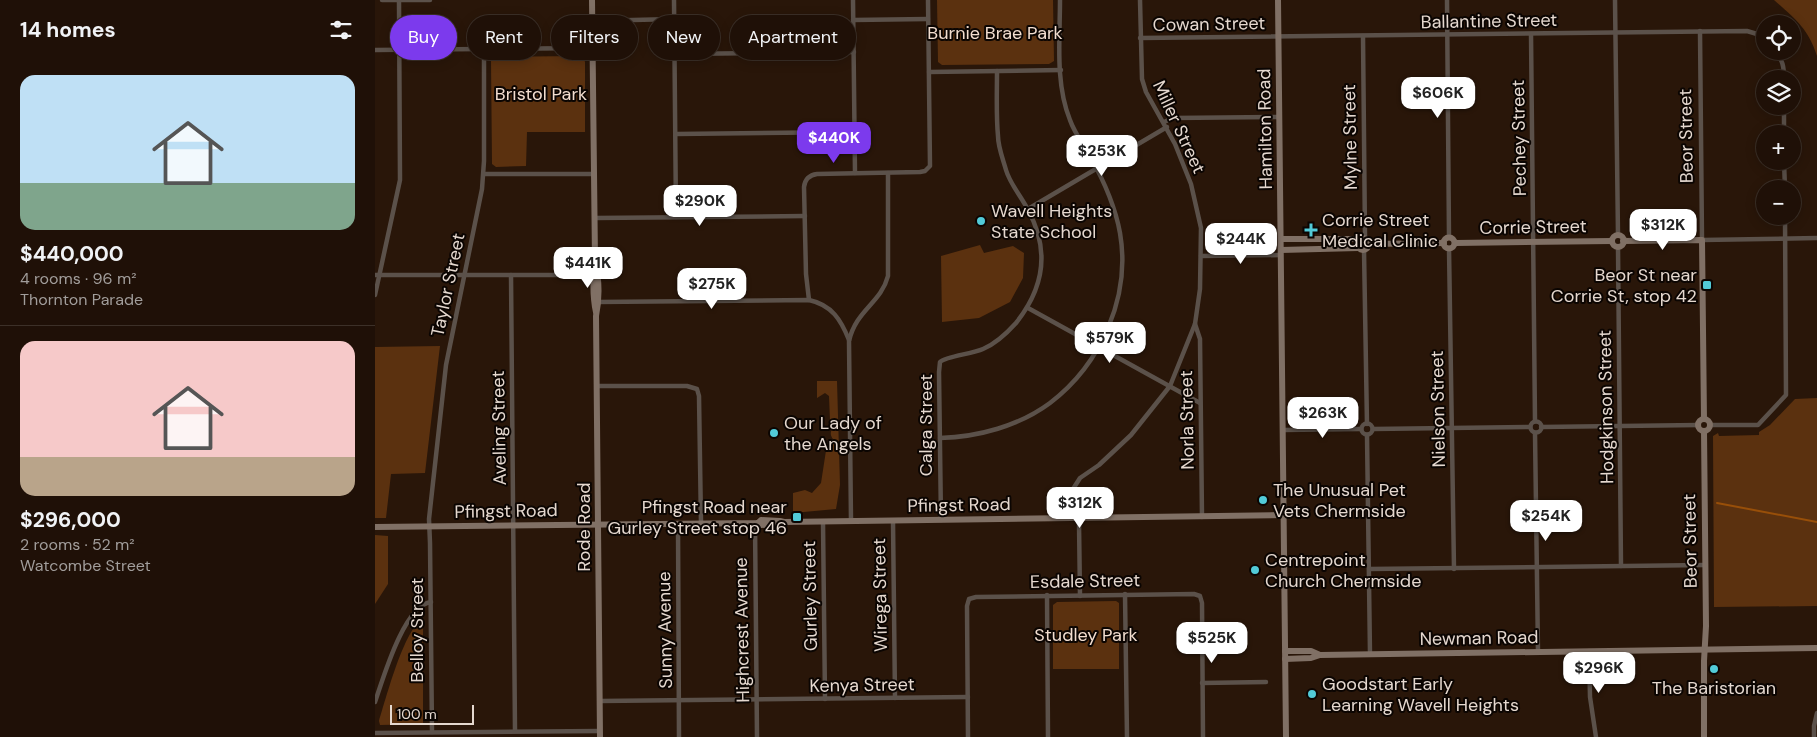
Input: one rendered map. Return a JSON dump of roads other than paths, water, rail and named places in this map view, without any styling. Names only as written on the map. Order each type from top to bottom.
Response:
[{"type":"main road","name":"Rode Road","points":[[592,0],[592,15]]},
{"type":"main road","name":"Hamilton Road","points":[[1279,0],[1286,737]]},
{"type":"main road","name":"Rode Road","points":[[593,60],[600,734]]},
{"type":"main road","points":[[1617,235],[1622,237],[1623,241],[1618,247],[1612,241],[1613,237],[1617,235]]},
{"type":"main road","points":[[1449,237],[1453,238],[1455,243],[1454,246],[1449,248],[1444,243],[1446,238],[1449,237]]},
{"type":"main road","points":[[1281,239],[1362,238],[1369,240],[1370,244]]},
{"type":"main road","points":[[1361,249],[1357,244],[1362,238]]},
{"type":"main road","points":[[1623,241],[1702,240]]},
{"type":"main road","name":"Beor Street","points":[[1702,240],[1704,419]]},
{"type":"main road","name":"Corrie Street","points":[[1455,243],[1612,241]]},
{"type":"main road","points":[[1281,253],[1361,249],[1368,248],[1370,244],[1444,243]]},
{"type":"main road","points":[[1704,419],[1708,420],[1710,425],[1709,429],[1704,431],[1701,430],[1699,425],[1700,421],[1704,419]]},
{"type":"main road","name":"Beor Street","points":[[1704,431],[1704,737]]},
{"type":"main road","name":"Pfingst Road","points":[[375,527],[677,523],[757,523],[761,525],[784,522],[1284,515]]},
{"type":"main road","name":"Newman Road","points":[[1285,659],[1311,658],[1321,655],[1817,648]]},
{"type":"main road","name":"Newman Road","points":[[1285,651],[1311,651],[1321,655]]},
{"type":"street","points":[[382,0],[430,0]]},
{"type":"street","points":[[674,0],[674,15]]},
{"type":"street","points":[[853,0],[853,15]]},
{"type":"street","points":[[809,300],[806,274],[805,185],[809,177],[817,174],[919,172],[927,170],[930,163],[928,0]]},
{"type":"street","points":[[939,438],[985,433],[1012,424],[1031,415],[1049,403],[1081,374],[1106,333],[1115,308],[1121,268],[1121,241],[1111,196],[1068,116],[1061,92],[1060,0]]},
{"type":"street","name":"Miller Street","points":[[1077,519],[1072,496],[1075,484],[1099,465],[1131,435],[1169,386],[1195,324],[1201,282],[1201,228],[1191,184],[1165,125],[1144,88],[1141,73],[1140,0]]},
{"type":"street","points":[[1447,0],[1449,237]]},
{"type":"street","points":[[1615,0],[1617,235]]},
{"type":"street","points":[[399,1],[399,15]]},
{"type":"street","points":[[856,20],[928,19]]},
{"type":"street","name":"Ballantine Street","points":[[1279,37],[1699,31],[1747,31],[1756,34]]},
{"type":"street","name":"Beor Street","points":[[1699,31],[1702,240]]},
{"type":"street","name":"Pechey Street","points":[[1531,34],[1535,422]]},
{"type":"street","name":"Mylne Street","points":[[1362,238],[1363,36]]},
{"type":"street","name":"Cowan Street","points":[[1140,38],[1279,37]]},
{"type":"street","points":[[375,50],[390,50]]},
{"type":"street","points":[[375,295],[377,275],[400,174],[399,60]]},
{"type":"street","name":"Taylor Street","points":[[429,527],[429,510],[446,365],[484,174],[484,60]]},
{"type":"street","points":[[675,60],[676,217]]},
{"type":"street","points":[[854,60],[855,173]]},
{"type":"street","points":[[929,72],[1061,70]]},
{"type":"street","points":[[997,71],[998,142],[1007,173],[1028,209],[1036,226],[1039,239],[1041,268],[1038,287],[1028,308],[1200,403]]},
{"type":"street","points":[[1028,209],[1097,168],[1173,118],[1279,117]]},
{"type":"street","points":[[676,134],[854,132]]},
{"type":"street","points":[[851,521],[849,341],[858,318],[882,292],[888,276],[888,173]]},
{"type":"street","points":[[484,174],[594,174]]},
{"type":"street","points":[[595,218],[805,216]]},
{"type":"street","points":[[1710,425],[1758,425],[1786,395],[1785,225]]},
{"type":"street","points":[[1702,240],[1817,238]]},
{"type":"street","name":"Hodgkinson Street","points":[[1618,247],[1621,566]]},
{"type":"street","name":"Nielson Street","points":[[1449,248],[1454,569]]},
{"type":"street","points":[[1361,249],[1367,424]]},
{"type":"street","points":[[1201,256],[1281,253]]},
{"type":"street","points":[[377,275],[596,275]]},
{"type":"street","name":"Aveling Street","points":[[511,275],[515,731]]},
{"type":"street","points":[[596,302],[809,300],[825,305],[834,313],[842,323],[849,341]]},
{"type":"street","name":"Calga Street","points":[[941,520],[939,368],[941,361],[945,358],[968,354],[985,348],[999,339],[1028,308]]},
{"type":"street","name":"Norla Street","points":[[1195,324],[1200,336],[1202,517]]},
{"type":"street","points":[[597,386],[687,386],[697,389],[699,396],[701,523]]},
{"type":"street","points":[[1367,424],[1372,426],[1373,429],[1530,427],[1531,424],[1539,422],[1541,427]]},
{"type":"street","points":[[1283,430],[1361,429],[1367,424]]},
{"type":"street","points":[[1541,427],[1699,425]]},
{"type":"street","points":[[1530,427],[1532,432],[1535,433],[1538,652]]},
{"type":"street","points":[[1535,433],[1539,432],[1541,427]]},
{"type":"street","points":[[1361,429],[1367,435]]},
{"type":"street","points":[[1367,435],[1373,429]]},
{"type":"street","points":[[1367,435],[1370,654]]},
{"type":"street","points":[[1077,519],[1079,523],[1080,596]]},
{"type":"street","name":"Wirega Street","points":[[893,521],[895,698]]},
{"type":"street","name":"Gurley Street","points":[[823,522],[825,699]]},
{"type":"street","name":"Sunny Avenue","points":[[677,523],[679,737]]},
{"type":"street","name":"Highcrest Avenue","points":[[757,523],[757,737]]},
{"type":"street","name":"Belloy Street","points":[[429,527],[432,732]]},
{"type":"street","points":[[1369,569],[1705,566]]},
{"type":"street","points":[[1125,594],[1127,737]]},
{"type":"street","name":"Esdale Street","points":[[968,697],[967,606],[969,599],[976,597],[1125,594],[1193,594],[1200,596],[1202,603],[1202,683]]},
{"type":"street","points":[[1047,595],[1048,737]]},
{"type":"street","points":[[375,702],[393,649],[401,634],[414,613],[424,603],[431,602]]},
{"type":"street","points":[[1589,651],[1590,697],[1596,737]]},
{"type":"street","points":[[1203,737],[1202,683],[1266,682]]},
{"type":"street","points":[[968,697],[968,737]]},
{"type":"street","name":"Kenya Street","points":[[599,701],[968,697]]},
{"type":"street","points":[[1814,737],[1817,712]]},
{"type":"street","points":[[375,733],[515,731],[600,734]]},
{"type":"waterway","points":[[1717,503],[1817,522]]},
{"type":"place","name":"Wavell Heights State School","points":[[981,221]]},
{"type":"place","name":"Corrie Street Medical Clinic","points":[[1311,230]]},
{"type":"place","name":"Beor St near Corrie St, stop 42","points":[[1707,285]]},
{"type":"place","name":"Our Lady of the Angels","points":[[774,433]]},
{"type":"place","name":"The Unusual Pet Vets Chermside","points":[[1263,500]]},
{"type":"place","name":"Pfingst Road near Gurley Street stop 46","points":[[797,517]]},
{"type":"place","name":"Centrepoint Church Chermside","points":[[1255,570]]},
{"type":"place","name":"The Baristorian","points":[[1714,669]]},
{"type":"place","name":"Goodstart Early Learning Wavell Heights","points":[[1312,694]]},
{"type":"park label","name":"Burnie Brae Park","points":[[995,33]]},
{"type":"park label","name":"Bristol Park","points":[[541,94]]},
{"type":"park label","name":"Studley Park","points":[[1086,635]]}]
